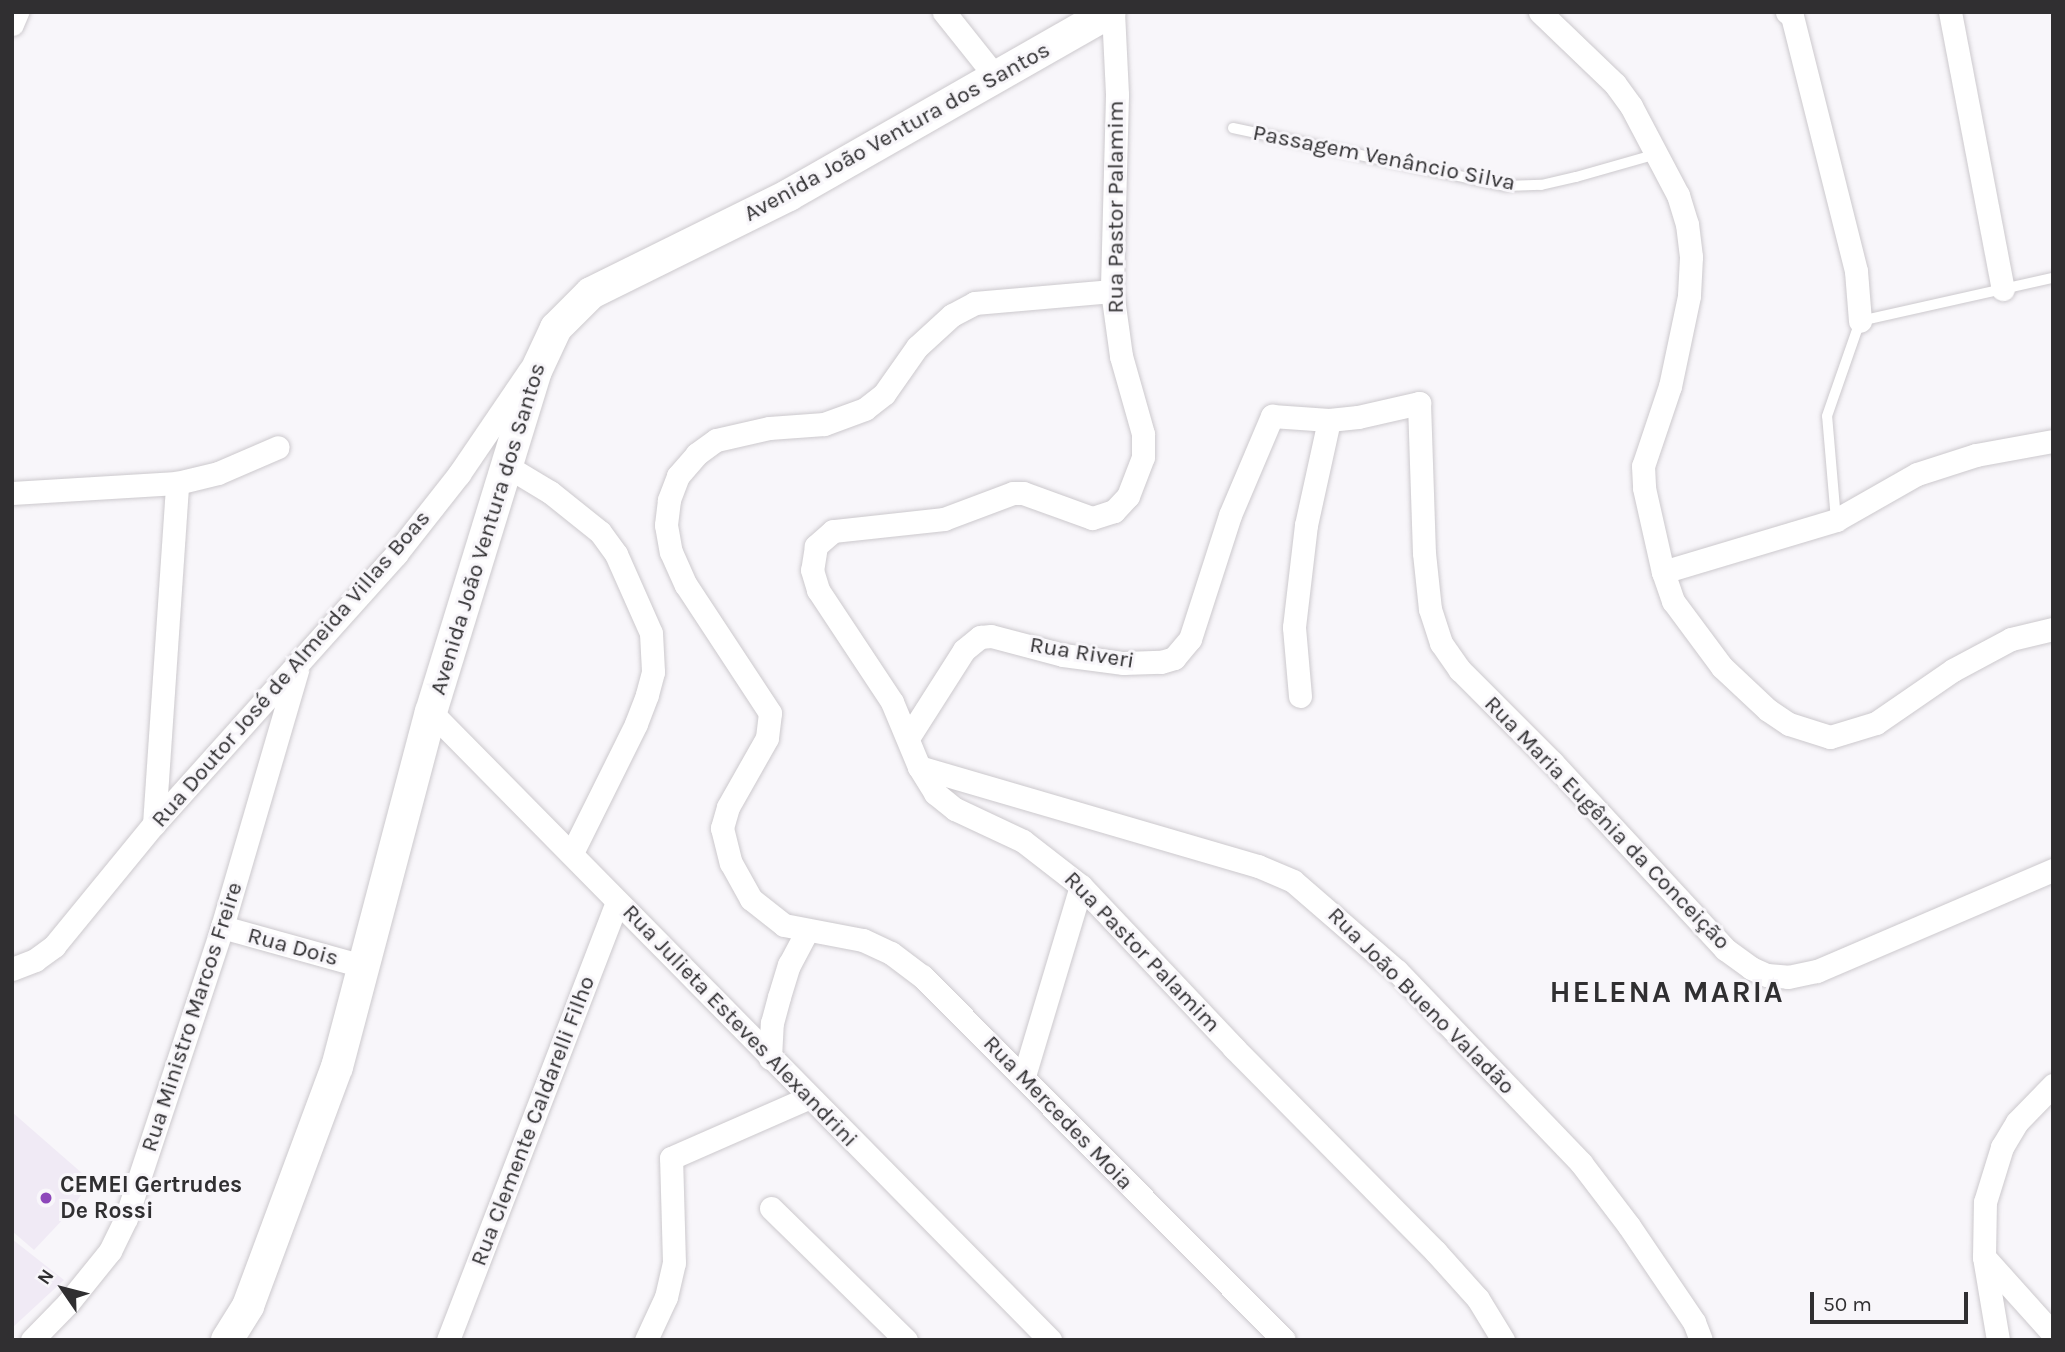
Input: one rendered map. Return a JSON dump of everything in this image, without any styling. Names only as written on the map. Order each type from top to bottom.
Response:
[{"type":"main road","name":"Avenida João Ventura dos Santos","points":[[227,1340],[247,1306],[337,1066],[431,712],[505,466],[545,346],[571,310],[590,293],[789,195],[1112,12]]},
{"type":"street","points":[[12,24],[17,12]]},
{"type":"street","points":[[944,12],[995,76]]},
{"type":"street","name":"Rua Pastor Palamim","points":[[1112,12],[1117,95],[1112,291],[1121,356],[1143,434],[1143,457],[1128,496],[1114,511],[1092,518],[1023,493],[1013,493],[944,519],[833,531],[816,546],[812,570],[818,590],[869,664],[908,738],[919,766],[944,801],[1023,841],[1081,886],[1234,1048],[1435,1251],[1478,1299],[1503,1340]]},
{"type":"street","points":[[1540,12],[1615,84],[1657,154],[1678,195],[1687,224],[1691,257],[1689,296],[1670,386],[1643,466],[1644,488],[1663,572],[1673,601],[1722,667],[1768,710],[1789,724],[1830,737],[1876,723],[1953,670],[2011,639],[2053,629]]},
{"type":"street","points":[[1787,12],[1792,16],[1856,271],[1860,321]]},
{"type":"street","points":[[1950,12],[2004,289]]},
{"type":"street","name":"Rua Mercedes Moia","points":[[1112,291],[975,303],[952,315],[933,330],[884,394],[865,410],[824,424],[769,428],[716,440],[697,454],[678,476],[669,500],[666,525],[671,552],[709,624],[770,713],[767,738],[728,807],[722,828],[731,863],[751,899],[784,925],[863,940],[891,953],[922,976],[1284,1340]]},
{"type":"street","name":"Rua Doutor José de Almeida Villas Boas","points":[[12,969],[35,960],[54,946],[154,824],[299,666],[459,474],[545,346]]},
{"type":"street","name":"Rua Maria Eugênia da Conceição","points":[[1329,420],[1358,417],[1419,403],[1423,554],[1430,609],[1441,643],[1460,670],[1552,762],[1725,949],[1767,975],[1788,977],[1817,971],[2053,870]]},
{"type":"street","name":"Rua Riveri","points":[[908,738],[964,650],[980,637],[991,636],[1063,654],[1124,663],[1161,662],[1182,651],[1190,639],[1230,515],[1272,416],[1329,420]]},
{"type":"street","points":[[1300,696],[1294,627],[1306,524],[1329,420]]},
{"type":"street","points":[[1663,572],[1836,520],[1917,474],[1976,455],[2053,441]]},
{"type":"street","points":[[12,493],[177,483],[218,473],[278,447]]},
{"type":"street","points":[[505,466],[550,492],[600,532],[616,554],[651,633],[653,673],[647,695],[636,724],[572,853]]},
{"type":"street","points":[[154,824],[177,483]]},
{"type":"street","name":"Rua Ministro Marcos Freire","points":[[32,1340],[68,1303],[110,1251],[126,1218],[222,928],[299,666]]},
{"type":"street","name":"Rua Julieta Esteves Alexandrini","points":[[431,712],[572,853],[808,1098],[1050,1340]]},
{"type":"street","name":"Rua João Bueno Valadão","points":[[919,766],[1258,866],[1293,881],[1397,971],[1581,1163],[1629,1226],[1694,1322],[1701,1340]]},
{"type":"street","points":[[1024,1076],[1081,886]]},
{"type":"street","name":"Rua Clemente Caldarelli Filho","points":[[448,1340],[617,901]]},
{"type":"street","name":"Rua Dois","points":[[222,928],[363,966]]},
{"type":"street","points":[[769,1058],[772,1023],[779,997],[789,965],[807,931]]},
{"type":"street","points":[[1998,1340],[1984,1258],[1985,1202],[1994,1166],[2017,1122],[2053,1085]]},
{"type":"street","points":[[646,1340],[666,1297],[674,1263],[671,1158],[715,1136],[808,1098]]},
{"type":"street","points":[[771,1208],[902,1338]]},
{"type":"street","points":[[1984,1258],[2053,1334]]},
{"type":"lane","name":"Passagem Venâncio Silva","points":[[1233,128],[1506,186],[1541,185],[1657,154]]},
{"type":"lane","points":[[1836,520],[1827,416],[1860,321],[2053,278]]},
{"type":"shaded area","name":"CEMEI Gertrudes De Rossi","points":[[12,1112],[91,1181],[67,1215],[34,1250],[12,1231]]},
{"type":"shaded area","points":[[12,1239],[64,1280],[12,1328]]},
{"type":"place","name":"CEMEI Gertrudes De Rossi","points":[[46,1198]]},
{"type":"district","name":"HELENA MARIA","points":[[1667,992]]}]
